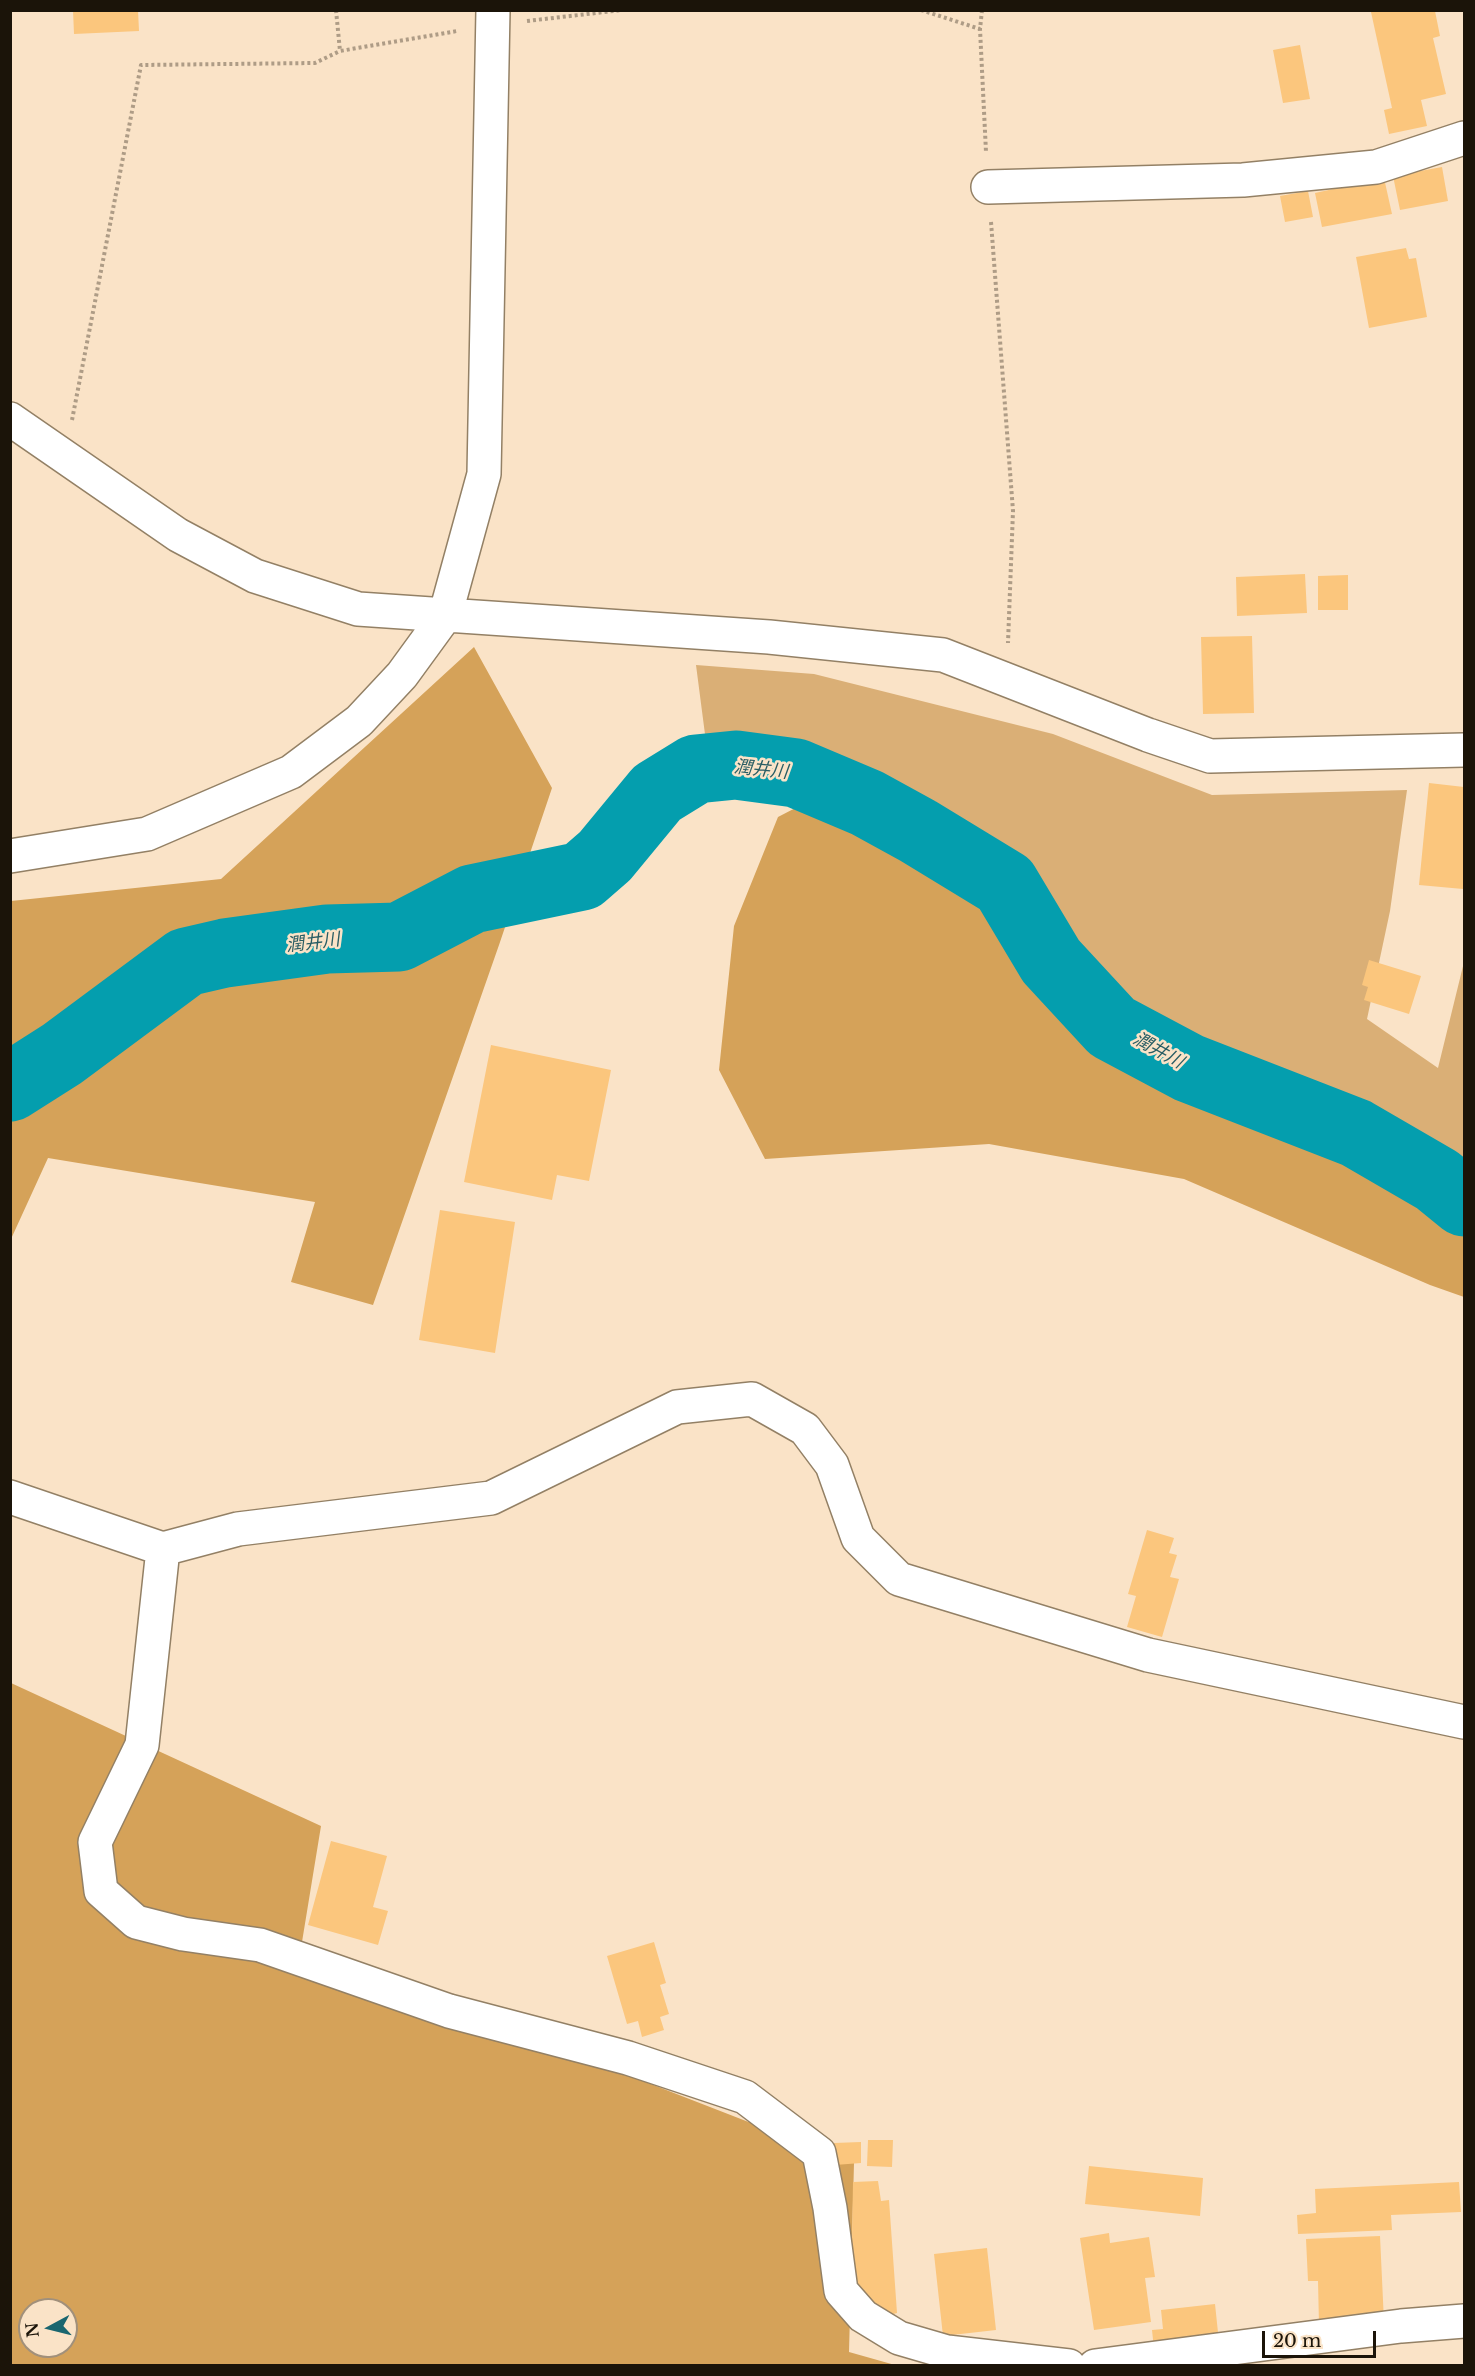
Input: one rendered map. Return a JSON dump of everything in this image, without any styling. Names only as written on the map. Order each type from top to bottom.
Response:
[{"type":"street","points":[[10,856],[147,834],[291,772],[359,721],[402,675],[445,616],[484,474],[493,10]]},
{"type":"street","points":[[988,187],[1243,180],[1376,167],[1464,139]]},
{"type":"street","points":[[10,418],[178,535],[255,576],[358,609],[769,637],[943,655],[1148,735],[1210,756],[1464,750]]},
{"type":"street","points":[[10,1497],[163,1549],[238,1529],[491,1498],[676,1407],[752,1399],[805,1429],[832,1465],[858,1538],[899,1579],[1149,1655],[1464,1722]]},
{"type":"street","points":[[163,1549],[142,1745],[94,1842],[101,1891],[136,1922],[183,1934],[260,1945],[449,2011],[628,2058],[745,2097],[819,2154],[830,2208],[841,2290],[864,2316],[899,2338],[947,2352],[1069,2366]]},
{"type":"street","points":[[1095,2366],[1401,2326],[1464,2321]]},
{"type":"path","points":[[921,10],[980,29]]},
{"type":"path","points":[[982,10],[980,29],[988,187],[1012,511],[1007,680]]},
{"type":"path","points":[[65,455],[141,65],[315,63],[340,51]]},
{"type":"shaded area","points":[[474,647],[552,788],[373,1305],[291,1282],[315,1202],[48,1158],[11,1239],[11,901],[221,879]]},
{"type":"shaded area","points":[[696,665],[814,674],[1053,734],[1212,795],[1407,790],[1390,911],[1367,1019],[1438,1068],[1464,962],[1464,1160],[1177,1062],[854,798],[706,742]]},
{"type":"shaded area","points":[[832,789],[1002,849],[1063,961],[1149,1022],[1418,1151],[1464,1162],[1464,1297],[1430,1285],[1184,1179],[989,1144],[765,1159],[719,1070],[734,926],[778,817]]},
{"type":"shaded area","points":[[11,1683],[321,1826],[301,1948],[854,2163],[849,2352],[895,2365],[11,2366]]},
{"type":"building","points":[[73,10],[138,10],[139,31],[74,34]]},
{"type":"building","points":[[1378,10],[1435,11],[1440,36],[1433,38],[1446,94],[1421,100],[1427,126],[1389,134],[1384,110],[1392,108],[1371,12]]},
{"type":"building","points":[[1300,45],[1310,99],[1283,103],[1273,50]]},
{"type":"building","points":[[1442,167],[1448,201],[1400,210],[1393,176]]},
{"type":"building","points":[[1384,178],[1392,214],[1322,227],[1315,193]]},
{"type":"building","points":[[1308,191],[1313,217],[1285,222],[1280,196]]},
{"type":"building","points":[[1406,248],[1409,259],[1416,258],[1427,317],[1369,328],[1356,257]]},
{"type":"building","points":[[1305,574],[1307,613],[1237,616],[1236,577]]},
{"type":"building","points":[[1348,575],[1348,610],[1318,610],[1318,576]]},
{"type":"building","points":[[1252,636],[1254,713],[1203,714],[1201,637]]},
{"type":"building","points":[[1429,783],[1464,787],[1463,889],[1419,885]]},
{"type":"building","points":[[1369,960],[1421,976],[1409,1014],[1364,1000],[1368,987],[1362,985]]},
{"type":"building","points":[[491,1045],[611,1070],[589,1181],[557,1175],[552,1200],[464,1182]]},
{"type":"building","points":[[440,1210],[515,1222],[495,1353],[419,1340]]},
{"type":"building","points":[[1147,1530],[1174,1538],[1169,1553],[1177,1555],[1170,1577],[1179,1579],[1162,1637],[1127,1627],[1136,1596],[1128,1594]]},
{"type":"building","points":[[331,1841],[387,1856],[373,1907],[388,1911],[378,1945],[308,1925]]},
{"type":"building","points":[[654,1942],[666,1983],[660,1985],[669,2014],[660,2017],[664,2030],[642,2037],[638,2021],[627,2024],[607,1956]]},
{"type":"building","points":[[868,2140],[893,2140],[892,2167],[867,2166]]},
{"type":"building","points":[[861,2142],[861,2163],[835,2165],[834,2143]]},
{"type":"building","points":[[1089,2166],[1203,2178],[1200,2216],[1085,2204]]},
{"type":"building","points":[[878,2181],[881,2201],[889,2200],[897,2313],[883,2317],[851,2295],[853,2182]]},
{"type":"building","points":[[1459,2182],[1461,2212],[1391,2215],[1392,2230],[1298,2234],[1297,2215],[1316,2213],[1315,2189]]},
{"type":"building","points":[[1109,2233],[1110,2243],[1149,2237],[1155,2277],[1145,2278],[1151,2322],[1094,2330],[1080,2238]]},
{"type":"building","points":[[1380,2236],[1384,2322],[1319,2325],[1318,2281],[1308,2281],[1306,2239]]},
{"type":"building","points":[[987,2248],[996,2330],[943,2336],[934,2254]]},
{"type":"building","points":[[1215,2304],[1219,2342],[1154,2349],[1152,2330],[1163,2329],[1161,2310]]},
{"type":"waterway","name":"潤井川","points":[[10,1087],[62,1054],[186,962],[225,953],[327,939],[399,937],[472,899],[582,876],[605,856],[657,793],[696,769],[736,765],[796,773],[867,803],[918,831],[1005,884],[1051,961],[1112,1027],[1189,1068],[1356,1133],[1437,1180],[1464,1202]]}]
